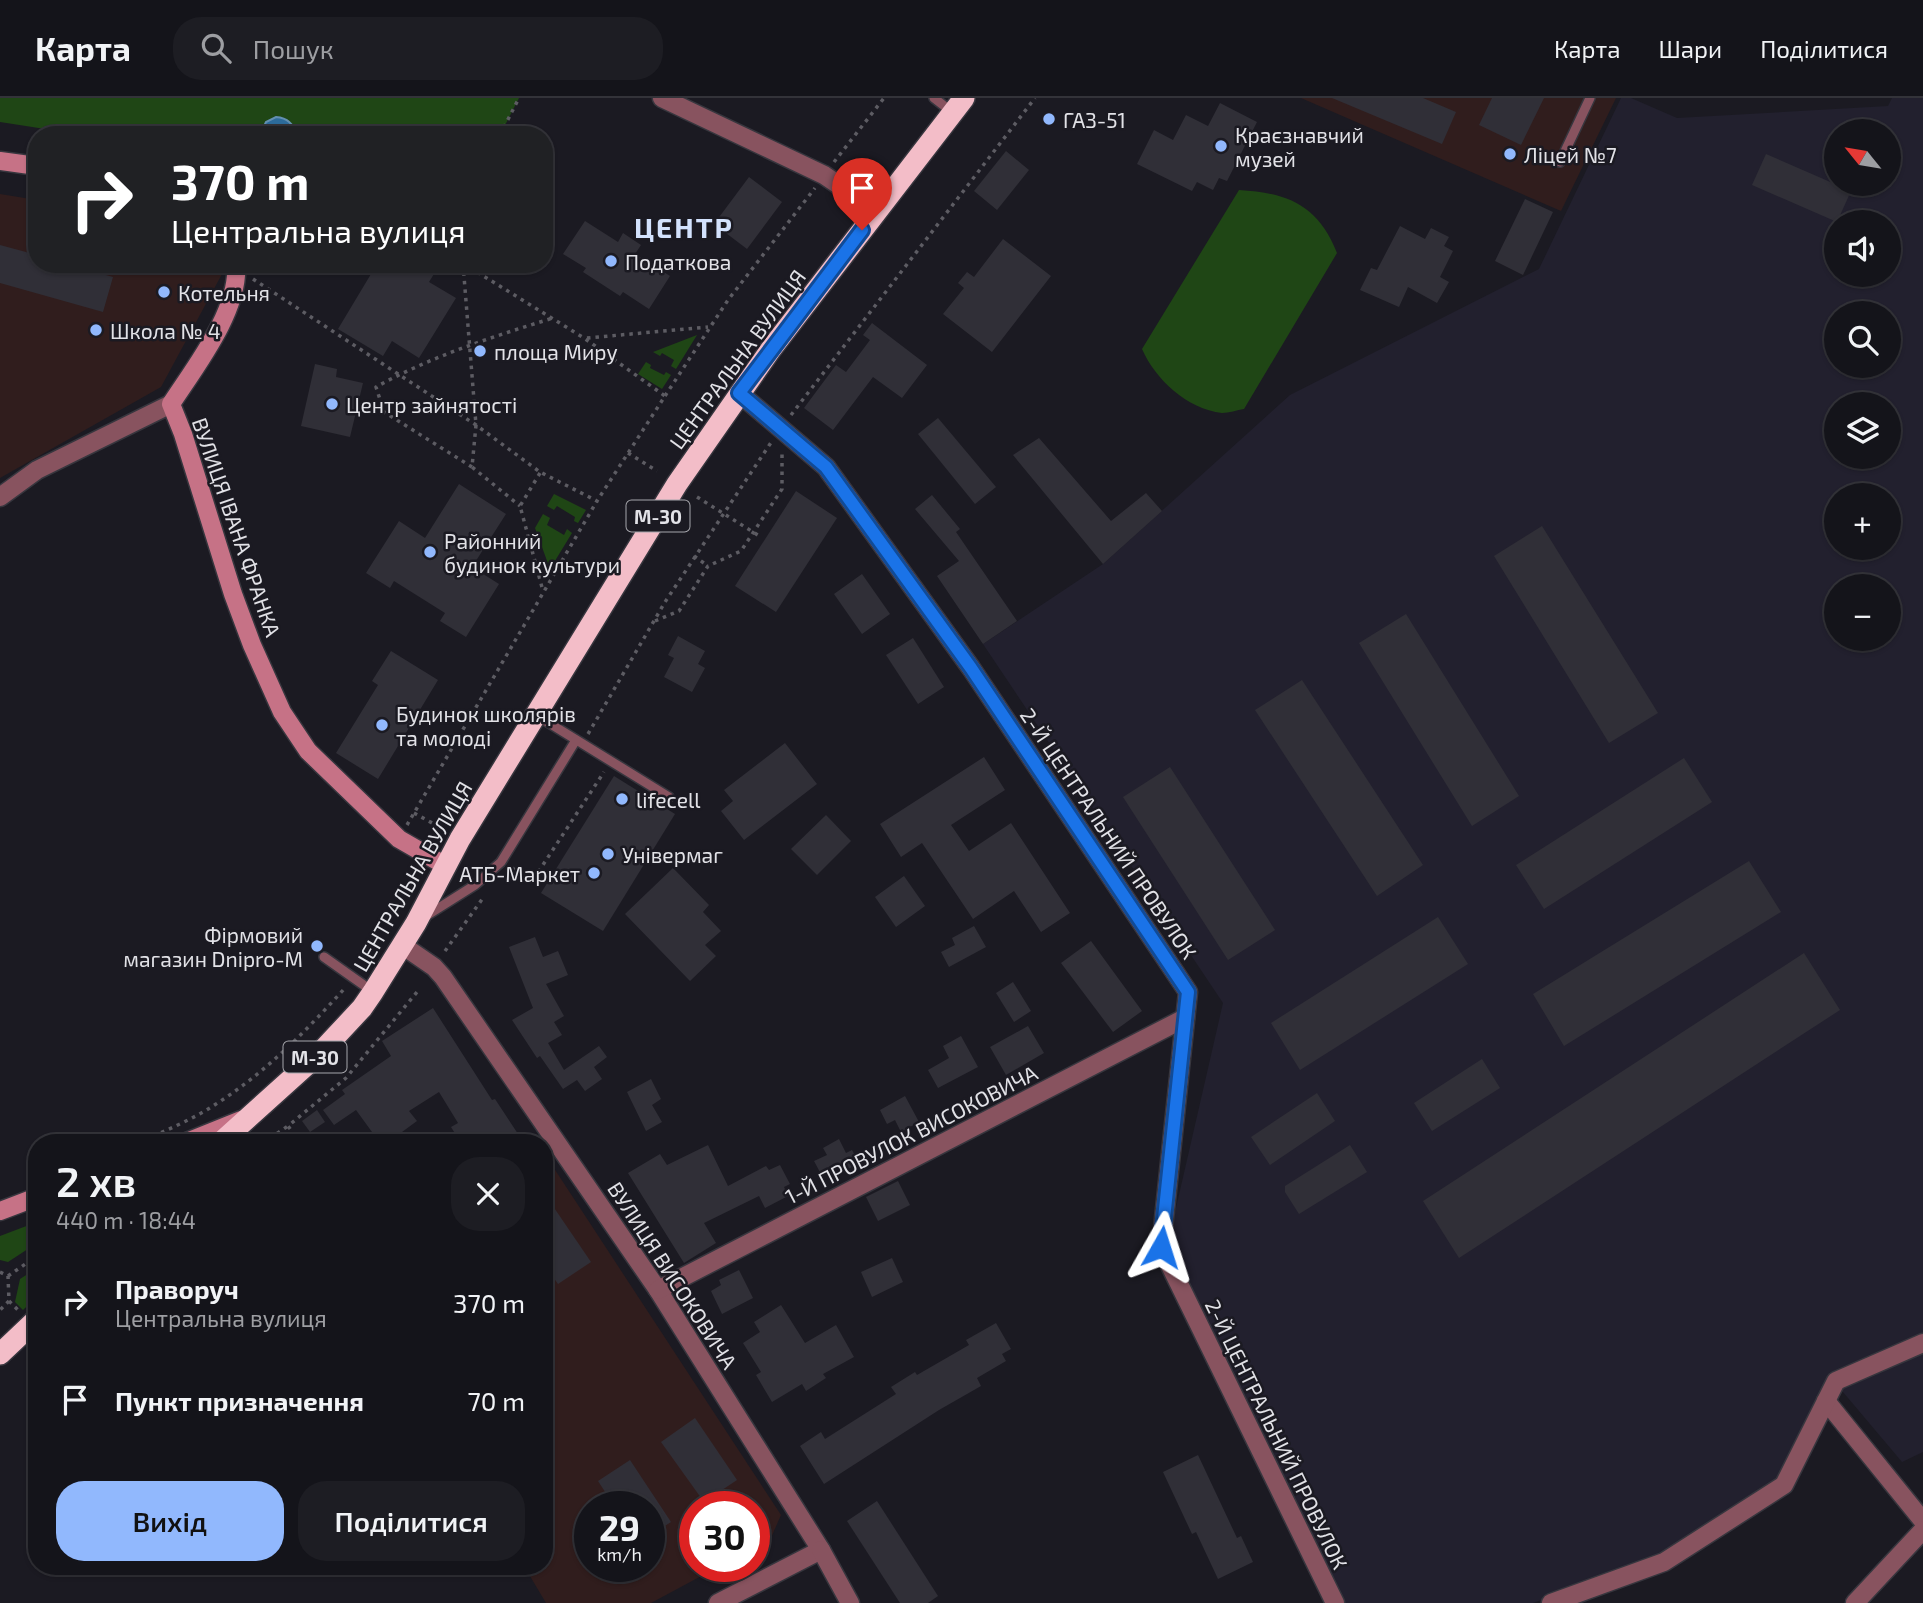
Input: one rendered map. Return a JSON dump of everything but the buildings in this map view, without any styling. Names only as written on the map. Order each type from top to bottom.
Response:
[{"type":"highway","name":"ЦЕНТРАЛЬНА ВУЛИЦЯ","points":[[251,1116],[320,1053],[373,992],[536,715],[677,484],[739,393],[959,105]]},
{"type":"highway","name":"М-30","points":[[230,1134],[251,1116]]},
{"type":"highway","points":[[0,1354],[28,1319]]},
{"type":"street","points":[[662,98],[824,175],[877,211]]},
{"type":"street","points":[[0,161],[28,165]]},
{"type":"street","points":[[171,404],[200,359],[233,297],[236,273]]},
{"type":"street","name":"2-Й ЦЕНТРАЛЬНИЙ ПРОВУЛОК","points":[[739,393],[826,467],[971,668],[1188,992],[1161,1247],[1335,1603]]},
{"type":"street","name":"ВУЛИЦЯ ІВАНА ФРАНКА","points":[[0,497],[37,470],[171,404],[233,593],[252,645],[282,712],[308,751],[399,839],[446,866]]},
{"type":"street","name":"ВУЛИЦЯ ВИСОКОВИЧА","points":[[402,946],[423,958],[443,977],[551,1134]]},
{"type":"street","name":"1-Й ПРОВУЛОК ВИСОКОВИЧА","points":[[658,1290],[1185,1018]]},
{"type":"street","name":"ЦЕНТРАЛЬНА ВУЛИЦЯ","points":[[206,1134],[251,1116]]},
{"type":"street","name":"ВУЛИЦЯ ВИСОКОВИЧА","points":[[553,1137],[658,1290],[821,1550],[850,1603]]},
{"type":"street","points":[[0,1211],[28,1200]]},
{"type":"street","points":[[1551,1603],[1664,1562],[1784,1485],[1836,1381],[1923,1343]]},
{"type":"street","points":[[1826,1401],[1923,1521]]},
{"type":"street","points":[[1855,1603],[1923,1530]]},
{"type":"street","points":[[718,1603],[821,1550]]},
{"type":"lane","points":[[934,98],[959,105]]},
{"type":"lane","points":[[1560,162],[1590,98]]},
{"type":"lane","points":[[536,715],[668,797]]},
{"type":"lane","points":[[416,923],[475,885],[501,862],[579,742]]},
{"type":"lane","points":[[324,957],[373,992]]},
{"type":"path","points":[[505,126],[519,98]]},
{"type":"path","points":[[399,839],[597,501],[709,327],[884,98]]},
{"type":"path","points":[[781,428],[1035,98]]},
{"type":"path","points":[[247,273],[476,425],[540,472],[597,501]]},
{"type":"path","points":[[465,273],[476,425],[472,467]]},
{"type":"path","points":[[479,273],[584,338],[665,396]]},
{"type":"path","points":[[543,591],[520,506],[472,467],[384,412],[376,387],[469,344],[553,318]]},
{"type":"path","points":[[584,338],[709,327]]},
{"type":"path","points":[[579,742],[653,621],[694,556],[773,439],[782,446],[782,489],[753,533],[741,551],[708,566],[679,611],[653,621]]},
{"type":"path","points":[[628,453],[657,471]]},
{"type":"path","points":[[520,506],[540,472]]},
{"type":"path","points":[[697,497],[761,537]]},
{"type":"path","points":[[694,556],[708,566]]},
{"type":"path","points":[[501,862],[533,880],[611,762]]},
{"type":"path","points":[[414,813],[444,830]]},
{"type":"path","points":[[445,951],[491,888]]},
{"type":"path","points":[[156,1134],[214,1106],[249,1082],[288,1047],[354,978]]},
{"type":"path","points":[[276,1134],[346,1078],[417,992]]},
{"type":"path","points":[[288,1126],[294,1134]]},
{"type":"path","points":[[8,1276],[28,1262]]},
{"type":"path","points":[[0,1272],[8,1276]]},
{"type":"path","points":[[0,1310],[9,1301],[8,1276]]},
{"type":"path","points":[[9,1301],[28,1315]]},
{"type":"shaded area","name":"Ліцей №7","points":[[1301,98],[1616,98],[1561,211]]},
{"type":"shaded area","points":[[1621,98],[1631,98],[1677,118],[1888,106],[1892,98],[1923,98],[1923,1452],[1902,1462],[1832,1379],[1781,1481],[1660,1557],[1533,1603],[1341,1603],[1167,1247],[1223,1003],[983,644],[1103,564],[1290,395],[1539,269]]},
{"type":"shaded area","name":"Школа № 4","points":[[0,194],[28,199],[28,273],[222,273],[161,387],[0,478]]},
{"type":"shaded area","points":[[553,1167],[765,1491],[679,1491],[679,1582],[690,1582],[651,1603],[546,1603],[529,1575],[553,1575]]},
{"type":"shaded area","points":[[770,1498],[781,1515],[770,1540]]},
{"type":"green space","points":[[0,98],[519,98],[505,126],[28,126],[0,122]]},
{"type":"green space","points":[[1239,190],[1272,194],[1299,205],[1321,223],[1337,253],[1244,409],[1222,413],[1197,406],[1174,391],[1155,371],[1142,349]]},
{"type":"green space","points":[[697,335],[676,369],[671,366],[674,360],[662,353],[660,356],[653,352]]},
{"type":"green space","points":[[646,362],[651,365],[650,368],[664,375],[666,372],[671,375],[662,389],[638,374]]},
{"type":"green space","points":[[554,494],[586,510],[578,523],[574,521],[575,517],[557,506],[554,510],[547,506]]},
{"type":"green space","points":[[543,514],[550,518],[547,525],[564,535],[567,529],[572,533],[550,569],[535,528]]},
{"type":"green space","points":[[28,1225],[28,1249],[8,1262],[0,1260],[0,1236]]},
{"type":"green space","points":[[28,1274],[28,1305],[23,1310],[15,1302],[20,1279]]},
{"type":"water","points":[[276,117],[290,122],[293,126],[264,126]]},
{"type":"place","name":"ГАЗ-51","points":[[1049,119]]},
{"type":"place","name":"Краєзнавчий музей","points":[[1221,146]]},
{"type":"place","name":"Ліцей №7","points":[[1510,154]]},
{"type":"place","name":"Податкова","points":[[611,261]]},
{"type":"place","name":"Котельня","points":[[164,292]]},
{"type":"place","name":"Школа № 4","points":[[96,330]]},
{"type":"place","name":"площа Миру","points":[[480,351]]},
{"type":"place","name":"Центр зайнятості","points":[[332,404]]},
{"type":"place","name":"Районний будинок культури","points":[[430,552]]},
{"type":"place","name":"Будинок школярів та молоді","points":[[382,725]]},
{"type":"place","name":"lifecell","points":[[622,799]]},
{"type":"place","name":"Універмаг","points":[[608,854]]},
{"type":"place","name":"АТБ-Маркет","points":[[594,873]]},
{"type":"place","name":"Фірмовий магазин Dnipro-M","points":[[317,946]]},
{"type":"district","name":"ЦЕНТР","points":[[684,227]]},
{"type":"route","points":[[862,230],[739,393],[826,467],[971,668],[1188,992],[1161,1247]]}]
